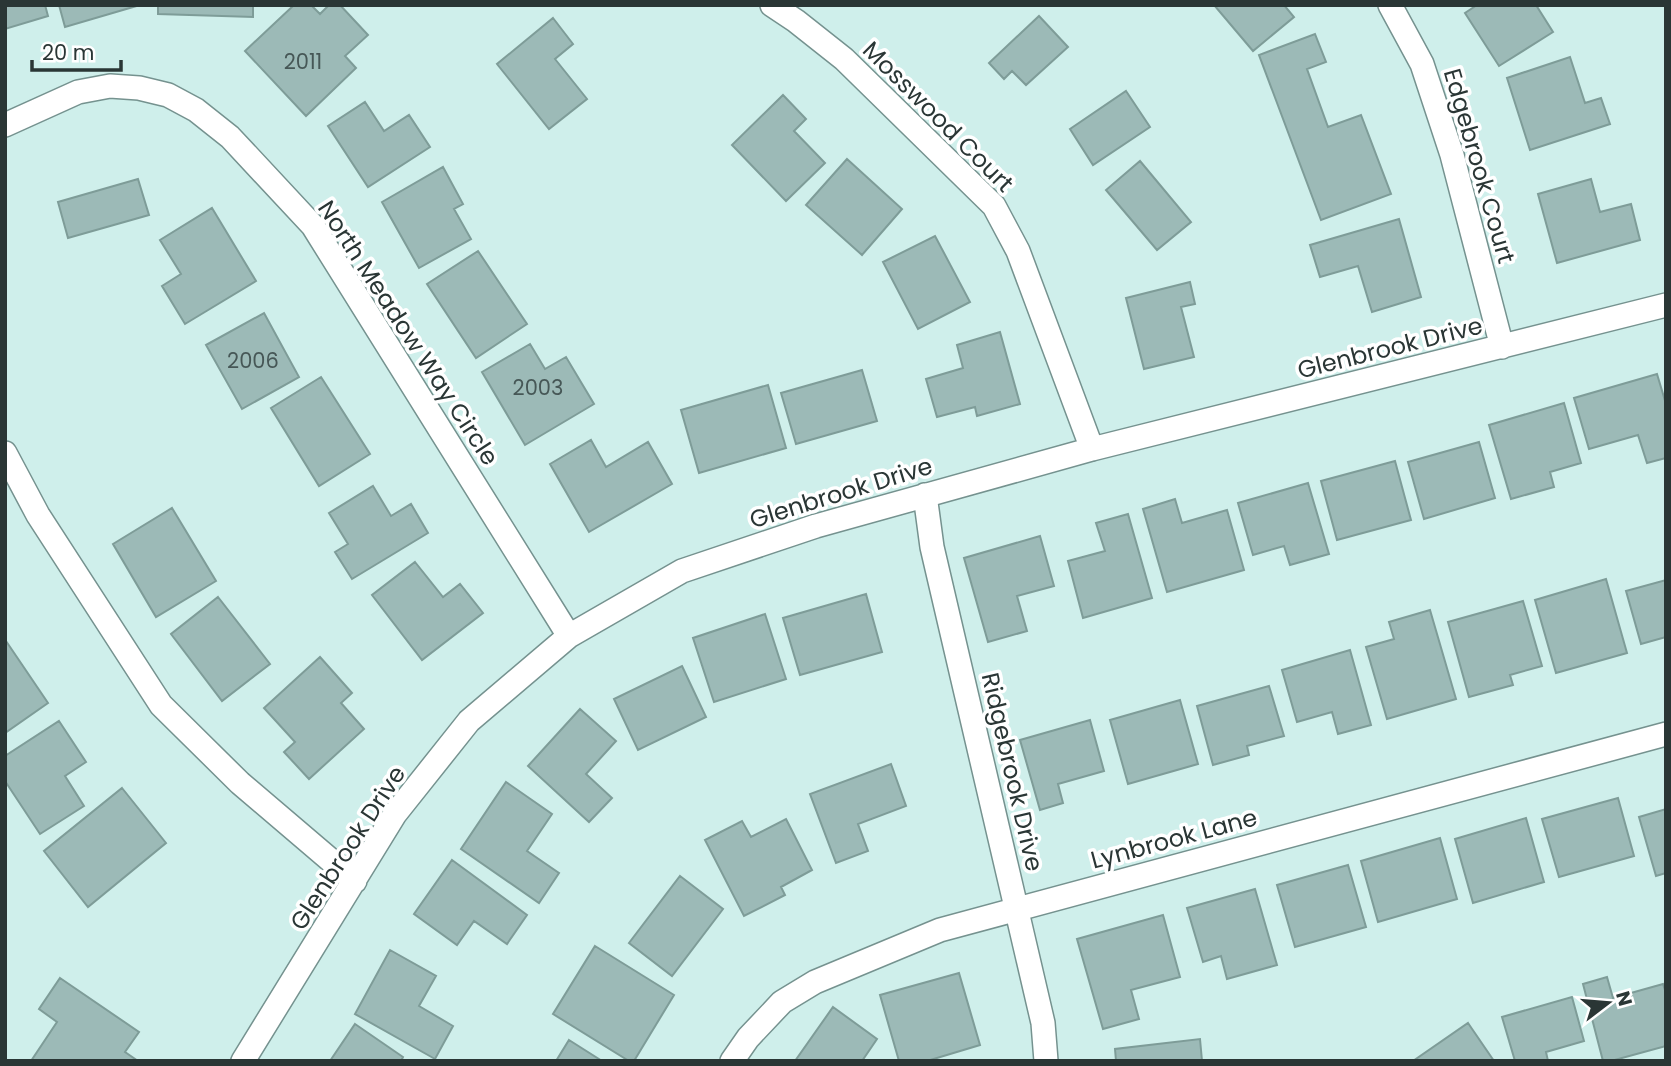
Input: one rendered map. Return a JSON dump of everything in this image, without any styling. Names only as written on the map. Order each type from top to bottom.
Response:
[{"type":"street","name":"Mosswood Court","points":[[772,5],[844,59],[994,206],[1018,251],[1092,449]]},
{"type":"street","name":"Edgebrook Court","points":[[1390,5],[1422,64],[1452,155],[1502,347]]},
{"type":"street","name":"North Meadow Way Circle","points":[[5,125],[78,92],[110,86],[139,88],[168,95],[196,110],[230,137],[313,226],[569,635]]},
{"type":"street","name":"Glenbrook Drive","points":[[243,1061],[395,814],[470,721],[569,635],[682,571],[816,526],[1092,449],[1666,305]]},
{"type":"street","points":[[5,453],[38,515],[162,705],[240,783],[355,881]]},
{"type":"street","name":"Ridgebrook Drive","points":[[925,495],[932,547],[1043,1023],[1046,1061]]},
{"type":"street","name":"Lynbrook Lane","points":[[732,1061],[748,1038],[782,1002],[815,982],[940,930],[1666,734]]},
{"type":"building","points":[[5,5],[45,5],[48,16],[5,29]]},
{"type":"building","points":[[59,5],[140,5],[65,27]]},
{"type":"building","points":[[158,5],[253,5],[253,17],[158,14]]},
{"type":"building","points":[[294,5],[311,5],[320,14],[329,5],[340,5],[368,35],[345,56],[356,68],[306,116],[245,51]]},
{"type":"building","points":[[1214,5],[1284,5],[1294,17],[1253,51]]},
{"type":"building","points":[[1477,5],[1536,5],[1553,32],[1499,66],[1465,13]]},
{"type":"building","points":[[1039,16],[1068,47],[1026,85],[1012,71],[1004,79],[989,63]]},
{"type":"building","points":[[553,18],[573,44],[555,59],[587,99],[549,129],[497,64]]},
{"type":"building","points":[[1315,34],[1326,62],[1307,69],[1328,127],[1361,115],[1391,194],[1321,220],[1259,55]]},
{"type":"building","points":[[1570,57],[1585,103],[1601,98],[1610,124],[1530,150],[1507,78]]},
{"type":"building","points":[[1126,91],[1150,127],[1093,165],[1070,129]]},
{"type":"building","points":[[783,95],[806,119],[794,131],[825,163],[786,201],[732,145]]},
{"type":"building","points":[[365,102],[384,131],[409,115],[430,147],[368,187],[328,126]]},
{"type":"building","points":[[847,159],[902,209],[862,255],[806,205]]},
{"type":"building","points":[[1140,161],[1191,222],[1157,250],[1106,190]]},
{"type":"building","points":[[443,167],[463,204],[454,209],[471,239],[419,268],[382,202]]},
{"type":"building","points":[[138,179],[149,215],[68,238],[58,202]]},
{"type":"building","points":[[1591,179],[1600,212],[1631,204],[1640,240],[1557,263],[1538,194]]},
{"type":"building","points":[[212,208],[256,281],[185,324],[162,286],[181,274],[160,240]]},
{"type":"building","points":[[1399,219],[1421,297],[1372,312],[1358,266],[1320,277],[1310,245]]},
{"type":"building","points":[[935,236],[970,302],[918,329],[883,262]]},
{"type":"building","points":[[478,251],[527,324],[476,358],[427,284]]},
{"type":"building","points":[[1190,282],[1195,304],[1181,307],[1194,357],[1144,369],[1126,298]]},
{"type":"building","points":[[264,313],[299,377],[242,409],[206,345]]},
{"type":"building","points":[[1000,332],[1020,404],[977,416],[975,407],[937,417],[926,379],[963,368],[957,345]]},
{"type":"building","points":[[530,344],[545,369],[566,357],[594,404],[525,445],[482,372]]},
{"type":"building","points":[[862,370],[877,421],[796,444],[781,393]]},
{"type":"building","points":[[1657,374],[1666,404],[1666,458],[1647,463],[1638,435],[1589,449],[1574,398]]},
{"type":"building","points":[[321,377],[370,454],[319,486],[271,408]]},
{"type":"building","points":[[768,385],[786,448],[699,473],[681,410]]},
{"type":"building","points":[[1564,403],[1581,463],[1550,472],[1554,487],[1511,499],[1489,425]]},
{"type":"building","points":[[591,440],[606,467],[648,442],[672,484],[589,532],[550,464]]},
{"type":"building","points":[[1479,442],[1495,498],[1424,519],[1408,462]]},
{"type":"building","points":[[1395,461],[1411,520],[1337,540],[1321,481]]},
{"type":"building","points":[[1308,483],[1329,554],[1290,565],[1284,546],[1253,555],[1238,503]]},
{"type":"building","points":[[373,486],[391,516],[411,504],[428,533],[352,579],[335,552],[348,544],[329,513]]},
{"type":"building","points":[[1175,499],[1182,523],[1227,510],[1244,570],[1167,592],[1143,509]]},
{"type":"building","points":[[172,508],[216,581],[156,617],[113,544]]},
{"type":"building","points":[[1128,514],[1152,598],[1083,618],[1068,561],[1105,551],[1096,523]]},
{"type":"building","points":[[1040,536],[1054,586],[1017,596],[1027,631],[988,642],[964,558]]},
{"type":"building","points":[[415,562],[443,597],[460,584],[483,613],[422,660],[372,595]]},
{"type":"building","points":[[1606,579],[1627,653],[1556,673],[1535,600]]},
{"type":"building","points":[[1666,580],[1666,637],[1641,644],[1626,591]]},
{"type":"building","points":[[866,594],[882,652],[800,675],[783,618]]},
{"type":"building","points":[[218,597],[270,664],[222,701],[171,634]]},
{"type":"building","points":[[1523,601],[1542,666],[1510,675],[1513,685],[1469,697],[1448,622]]},
{"type":"building","points":[[1430,610],[1456,699],[1387,719],[1366,647],[1394,639],[1389,622]]},
{"type":"building","points":[[765,614],[786,679],[714,702],[693,638]]},
{"type":"building","points":[[5,642],[48,703],[5,733]]},
{"type":"building","points":[[1350,650],[1371,725],[1338,734],[1332,712],[1297,722],[1282,670]]},
{"type":"building","points":[[320,657],[352,693],[341,703],[364,729],[309,779],[284,752],[295,742],[264,708]]},
{"type":"building","points":[[682,666],[706,717],[638,750],[614,699]]},
{"type":"building","points":[[1269,686],[1284,736],[1247,746],[1249,755],[1213,765],[1197,706]]},
{"type":"building","points":[[1180,700],[1198,764],[1128,784],[1110,720]]},
{"type":"building","points":[[580,709],[616,741],[586,774],[612,798],[589,822],[528,766]]},
{"type":"building","points":[[1090,720],[1104,771],[1058,784],[1063,803],[1040,810],[1020,740]]},
{"type":"building","points":[[59,721],[86,762],[65,776],[84,806],[40,834],[5,781],[5,756]]},
{"type":"building","points":[[891,764],[906,806],[858,824],[868,851],[836,863],[810,794]]},
{"type":"building","points":[[506,782],[552,814],[527,851],[559,873],[539,903],[461,849]]},
{"type":"building","points":[[122,788],[166,843],[88,907],[44,851]]},
{"type":"building","points":[[1618,798],[1634,856],[1559,877],[1542,819]]},
{"type":"building","points":[[1666,809],[1666,873],[1656,876],[1639,817]]},
{"type":"building","points":[[1526,818],[1544,882],[1473,903],[1455,839]]},
{"type":"building","points":[[786,819],[812,870],[781,887],[785,895],[744,916],[705,840],[742,821],[751,837]]},
{"type":"building","points":[[1440,838],[1457,899],[1378,922],[1361,861]]},
{"type":"building","points":[[452,860],[527,915],[507,944],[474,921],[457,945],[414,914]]},
{"type":"building","points":[[1348,865],[1366,927],[1295,947],[1277,885]]},
{"type":"building","points":[[680,876],[723,909],[672,976],[629,943]]},
{"type":"building","points":[[1255,889],[1277,965],[1227,979],[1221,956],[1203,962],[1187,908]]},
{"type":"building","points":[[1163,915],[1180,977],[1131,990],[1139,1019],[1103,1029],[1077,939]]},
{"type":"building","points":[[595,946],[674,995],[634,1061],[629,1061],[553,1014]]},
{"type":"building","points":[[390,950],[436,976],[419,1006],[453,1026],[435,1059],[355,1014]]},
{"type":"building","points":[[959,973],[980,1045],[927,1061],[899,1061],[880,995]]},
{"type":"building","points":[[1607,977],[1613,998],[1663,984],[1666,993],[1666,1046],[1603,1061],[1583,984]]},
{"type":"building","points":[[60,978],[139,1032],[125,1052],[138,1061],[31,1061],[57,1022],[39,1009]]},
{"type":"building","points":[[1572,997],[1584,1041],[1546,1052],[1548,1061],[1515,1061],[1502,1017]]},
{"type":"building","points":[[833,1007],[877,1039],[862,1061],[795,1061]]},
{"type":"building","points":[[1468,1023],[1494,1061],[1413,1061]]},
{"type":"building","points":[[355,1024],[403,1057],[401,1061],[330,1061]]},
{"type":"building","points":[[1200,1039],[1202,1061],[1116,1061],[1115,1049]]},
{"type":"building","points":[[569,1040],[602,1061],[556,1061]]}]
